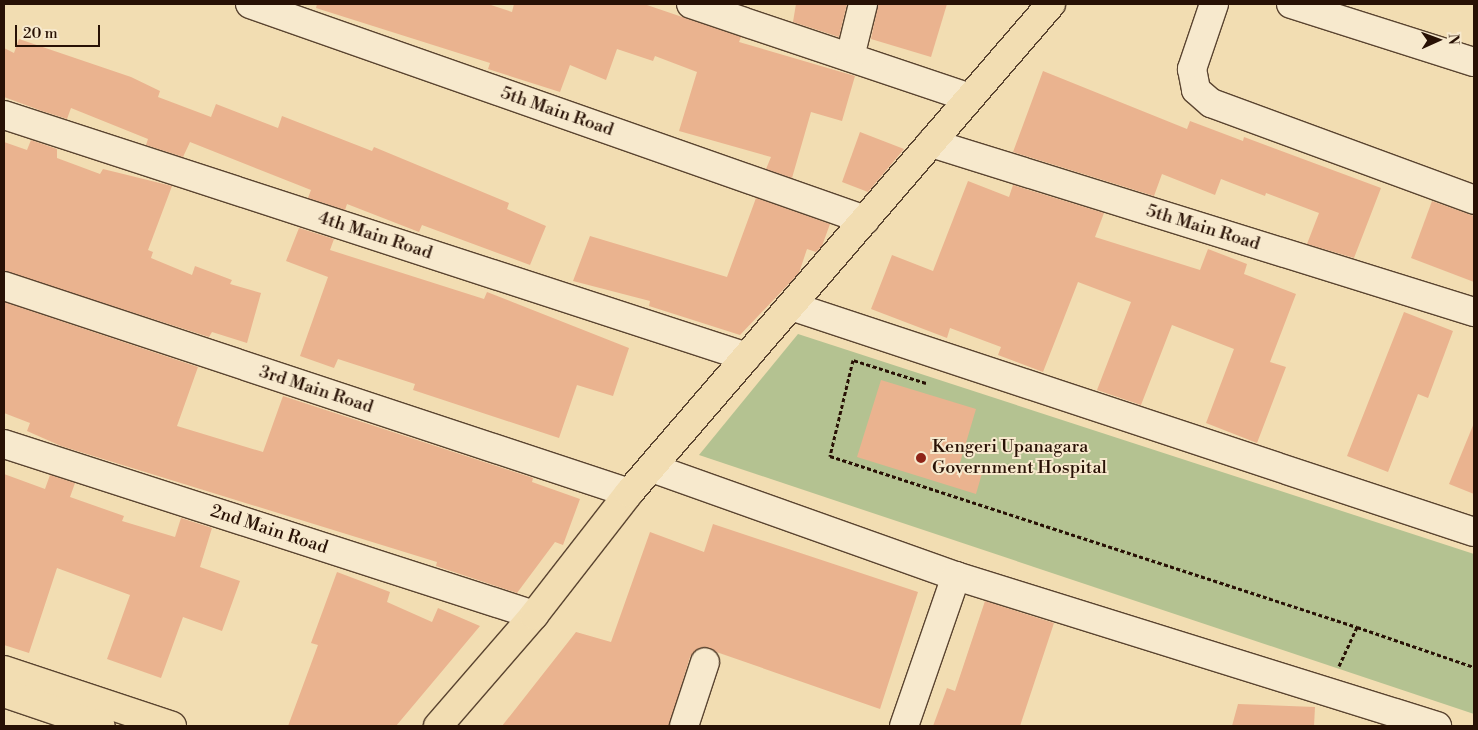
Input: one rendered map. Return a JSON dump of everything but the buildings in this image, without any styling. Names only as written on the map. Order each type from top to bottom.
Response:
[{"type":"main road","points":[[438,726],[534,615],[629,493],[1051,4]]},
{"type":"main road","points":[[4,670],[172,726]]},
{"type":"main road","points":[[4,693],[102,726]]},
{"type":"street","name":"5th Main Road","points":[[250,4],[865,220]]},
{"type":"street","points":[[691,4],[970,98]]},
{"type":"street","points":[[850,57],[863,4]]},
{"type":"street","points":[[1214,4],[1192,69],[1196,90],[1211,103],[1474,200]]},
{"type":"street","points":[[1291,4],[1474,62]]},
{"type":"street","name":"4th Main Road","points":[[4,116],[746,358]]},
{"type":"street","name":"5th Main Road","points":[[931,143],[1474,312]]},
{"type":"street","name":"3rd Main Road","points":[[4,286],[629,493]]},
{"type":"street","points":[[791,306],[1474,532]]},
{"type":"street","name":"2nd Main Road","points":[[4,444],[534,615]]},
{"type":"street","points":[[652,468],[956,576],[1436,726]]},
{"type":"street","points":[[904,726],[956,576]]},
{"type":"street","points":[[684,726],[705,662]]},
{"type":"path","points":[[928,384],[853,360],[830,456],[1357,627],[1474,667]]},
{"type":"path","points":[[1328,692],[1357,627]]},
{"type":"green space","points":[[798,334],[1474,554],[1474,714],[699,455]]},
{"type":"place","name":"Kengeri Upanagara Government Hospital","points":[[921,458]]}]
